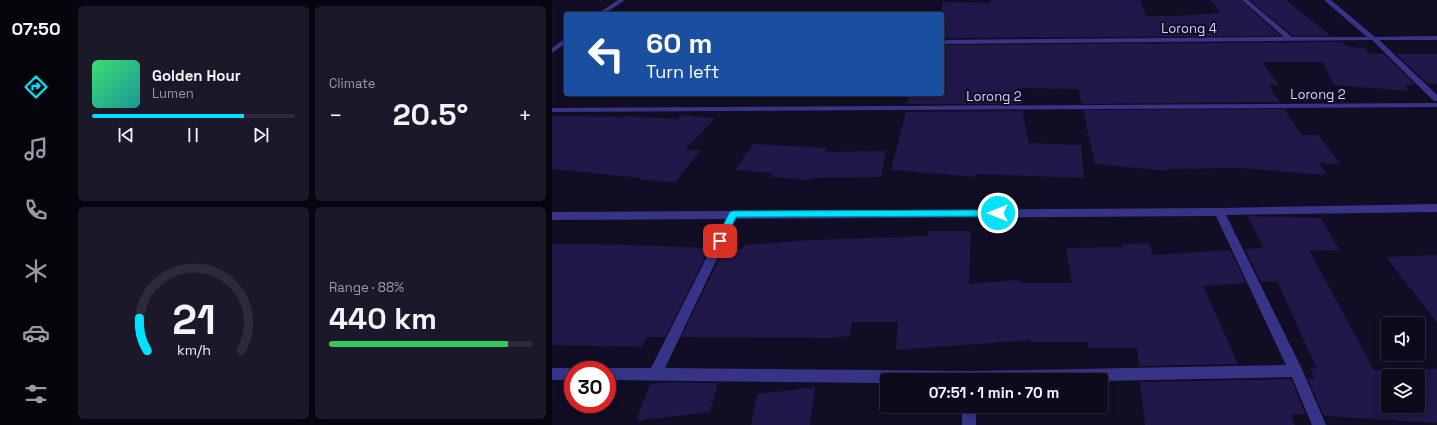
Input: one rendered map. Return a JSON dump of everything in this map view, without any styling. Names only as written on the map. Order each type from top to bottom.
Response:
[{"type":"street","points":[[603,12],[622,0]]},
{"type":"street","points":[[1245,0],[1292,40]]},
{"type":"street","points":[[1327,0],[1374,40],[1437,99]]},
{"type":"street","name":"Lorong 4","points":[[944,42],[1374,40],[1437,38]]},
{"type":"street","points":[[552,42],[564,41]]},
{"type":"street","points":[[552,51],[564,42]]},
{"type":"street","name":"Lorong 2","points":[[552,110],[1437,105]]},
{"type":"street","points":[[552,216],[1219,212],[1437,208]]},
{"type":"street","points":[[1219,212],[1296,371],[1319,425]]},
{"type":"street","points":[[655,374],[733,214]]},
{"type":"street","points":[[1108,376],[1296,371]]},
{"type":"street","points":[[552,374],[564,374]]},
{"type":"street","points":[[616,374],[880,378]]},
{"type":"street","points":[[969,413],[969,425]]},
{"type":"building","points":[[991,0],[1140,0],[1146,16],[1174,16],[1221,13],[1210,0],[1241,0],[1280,36],[944,38],[944,12],[942,12],[942,2],[990,3]]},
{"type":"building","points":[[1250,0],[1286,0],[1331,36],[1293,36]]},
{"type":"building","points":[[1341,42],[1350,47],[1364,48],[1369,54],[1384,54],[1415,84],[1404,85],[1409,91],[1334,85],[1323,62],[1262,62],[1279,85],[1268,85],[1280,102],[1082,104],[1078,89],[1017,88],[1021,104],[907,104],[909,96],[944,96],[944,45]]},
{"type":"building","points":[[1396,54],[1437,54],[1437,84],[1428,84]]},
{"type":"building","points":[[1284,109],[1302,135],[1318,135],[1341,164],[1319,163],[1327,175],[1240,168],[1167,169],[1168,171],[1095,164],[1083,110]]},
{"type":"building","points":[[1022,111],[1029,143],[1081,145],[1084,178],[977,174],[976,177],[891,170],[906,112]]},
{"type":"building","points":[[681,115],[715,118],[685,150],[701,150],[675,182],[640,180],[641,178],[552,169],[552,116],[625,116],[677,119]]},
{"type":"building","points":[[753,144],[827,148],[825,152],[886,151],[881,177],[811,178],[810,180],[770,177],[773,173],[735,170]]},
{"type":"building","points":[[1248,216],[1321,218],[1340,251],[1309,250],[1374,370],[1381,370],[1381,413],[1425,413],[1425,369],[1437,369],[1437,423],[1324,416],[1308,379],[1315,379],[1310,368],[1317,369],[1277,281],[1261,282],[1245,249],[1263,248]]},
{"type":"building","points":[[928,231],[971,231],[969,284],[1019,280],[1020,283],[1072,283],[1066,248],[1123,247],[1122,244],[1149,243],[1153,255],[1230,250],[1246,283],[1203,286],[1238,364],[1139,366],[1137,348],[1088,348],[1087,342],[1031,342],[1030,340],[896,350],[898,322],[852,322],[850,336],[829,338],[681,337],[724,249],[742,249],[744,245],[812,240],[927,236]]},
{"type":"building","points":[[552,244],[710,248],[665,337],[647,337],[641,347],[552,345]]},
{"type":"building","points":[[1437,255],[1437,323],[1386,257]]},
{"type":"building","points":[[1291,379],[1306,415],[1291,414],[1295,425],[1145,425],[1140,382]]},
{"type":"building","points":[[668,382],[718,383],[710,412],[636,421],[650,384]]},
{"type":"building","points":[[815,387],[810,425],[751,425],[757,394]]},
{"type":"route","points":[[720,241],[733,214],[998,213]]}]
